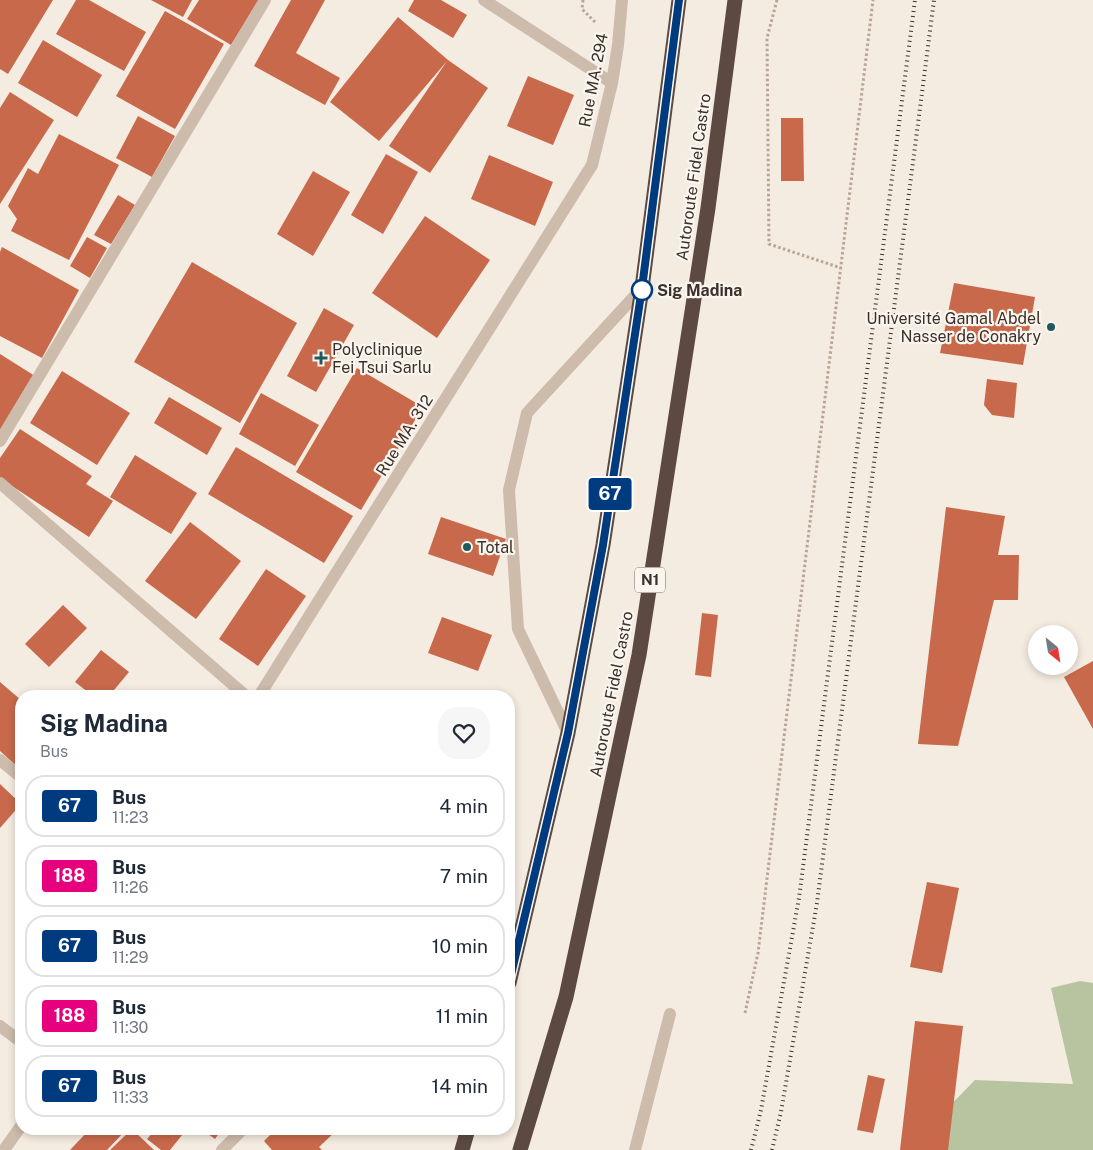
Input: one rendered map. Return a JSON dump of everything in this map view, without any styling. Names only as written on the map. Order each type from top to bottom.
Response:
[{"type":"highway","points":[[515,958],[568,733],[603,545],[642,288],[679,0]]},
{"type":"highway","name":"Autoroute Fidel Castro","points":[[520,1150],[566,997],[639,655],[708,208],[735,0]]},
{"type":"highway","points":[[462,1150],[466,1135]]},
{"type":"street","points":[[0,441],[265,0]]},
{"type":"street","points":[[484,0],[612,83]]},
{"type":"street","name":"Rue MA. 294","points":[[592,165],[612,83],[622,0]]},
{"type":"street","name":"Rue MA. 312","points":[[263,690],[592,165]]},
{"type":"street","points":[[568,733],[518,629],[509,490],[527,413],[642,288]]},
{"type":"street","points":[[0,483],[239,690]]},
{"type":"street","points":[[0,760],[15,772]]},
{"type":"street","points":[[635,1150],[670,1014]]},
{"type":"street","points":[[0,1026],[15,1037]]},
{"type":"street","points":[[4,1150],[15,1134]]},
{"type":"street","points":[[222,1150],[237,1135]]},
{"type":"path","points":[[582,8],[583,0]]},
{"type":"path","points":[[778,0],[767,38],[769,244],[841,268]]},
{"type":"path","points":[[745,1013],[758,954],[873,0]]},
{"type":"green space","points":[[1080,981],[1093,983],[1093,1150],[925,1150],[930,1126],[975,1080],[1073,1084],[1051,988]]},
{"type":"building","points":[[0,0],[53,0],[8,74],[0,69]]},
{"type":"building","points":[[76,0],[89,0],[146,32],[124,71],[56,34]]},
{"type":"building","points":[[151,0],[192,0],[183,17]]},
{"type":"building","points":[[199,0],[259,0],[231,45],[187,19]]},
{"type":"building","points":[[291,0],[325,0],[296,53],[340,78],[325,105],[254,66]]},
{"type":"building","points":[[414,0],[441,0],[467,15],[453,38],[408,11]]},
{"type":"building","points":[[165,11],[224,44],[175,129],[116,96]]},
{"type":"building","points":[[398,17],[448,60],[488,88],[430,173],[389,146],[447,61],[379,141],[330,102]]},
{"type":"building","points":[[43,40],[102,75],[77,117],[18,83]]},
{"type":"building","points":[[528,76],[574,95],[553,145],[507,126]]},
{"type":"building","points":[[10,92],[54,120],[0,204],[0,108]]},
{"type":"building","points":[[138,116],[175,136],[152,177],[116,158]]},
{"type":"building","points":[[781,118],[803,118],[804,181],[781,181]]},
{"type":"building","points":[[59,134],[119,165],[69,260],[11,231],[17,219],[8,206],[28,168],[38,174]]},
{"type":"building","points":[[386,154],[418,172],[383,234],[351,215]]},
{"type":"building","points":[[489,155],[553,182],[535,226],[471,199]]},
{"type":"building","points":[[313,171],[350,192],[313,256],[277,234]]},
{"type":"building","points":[[118,195],[135,205],[111,244],[94,235]]},
{"type":"building","points":[[425,216],[490,260],[437,338],[372,293]]},
{"type":"building","points":[[87,237],[107,248],[90,278],[70,266]]},
{"type":"building","points":[[2,247],[79,290],[42,358],[0,336],[0,252]]},
{"type":"building","points":[[192,262],[297,323],[240,423],[134,362]]},
{"type":"building","points":[[954,283],[1035,297],[1023,365],[940,353]]},
{"type":"building","points":[[324,308],[354,325],[316,392],[287,376]]},
{"type":"building","points":[[0,354],[35,376],[0,432]]},
{"type":"building","points":[[357,368],[423,407],[361,510],[296,472]]},
{"type":"building","points":[[62,371],[130,413],[97,465],[30,423]]},
{"type":"building","points":[[987,379],[1017,383],[1014,418],[992,415],[984,405]]},
{"type":"building","points":[[261,393],[319,425],[295,466],[239,434]]},
{"type":"building","points":[[169,397],[222,428],[207,455],[154,423]]},
{"type":"building","points":[[20,429],[92,476],[86,484],[113,501],[89,537],[0,478],[0,458]]},
{"type":"building","points":[[236,447],[353,516],[324,563],[208,494]]},
{"type":"building","points":[[135,455],[197,493],[171,534],[110,497]]},
{"type":"building","points":[[946,507],[1005,516],[998,555],[1019,555],[1018,600],[994,600],[958,746],[918,744]]},
{"type":"building","name":"Total","points":[[441,517],[506,539],[493,576],[428,554]]},
{"type":"building","points":[[190,522],[241,561],[196,619],[145,581]]},
{"type":"building","points":[[266,569],[306,596],[258,666],[219,639]]},
{"type":"building","points":[[63,605],[87,628],[49,667],[25,644]]},
{"type":"building","points":[[702,613],[718,615],[711,677],[695,675]]},
{"type":"building","points":[[442,617],[492,635],[478,671],[428,653]]},
{"type":"building","points":[[101,650],[129,672],[114,690],[85,690],[75,682]]},
{"type":"building","points":[[1093,661],[1093,729],[1064,677],[1078,675],[1078,669]]},
{"type":"building","points":[[0,682],[15,695],[15,765],[0,751]]},
{"type":"building","points":[[0,784],[15,798],[15,811],[0,828]]},
{"type":"building","points":[[927,882],[959,888],[942,973],[910,967]]},
{"type":"building","points":[[915,1021],[963,1026],[948,1150],[900,1150]]},
{"type":"building","points":[[868,1075],[885,1079],[873,1133],[857,1130]]},
{"type":"building","points":[[84,1135],[121,1135],[107,1150],[70,1150]]},
{"type":"building","points":[[126,1135],[138,1135],[154,1150],[110,1150]]},
{"type":"building","points":[[151,1135],[182,1135],[170,1150],[161,1150],[147,1139]]},
{"type":"building","points":[[209,1135],[218,1135],[215,1139]]},
{"type":"building","points":[[270,1135],[332,1135],[319,1147],[322,1150],[272,1150],[264,1141]]},
{"type":"railway","points":[[751,1150],[761,1110],[799,898],[915,0]]},
{"type":"railway","points":[[772,1150],[781,1112],[817,903],[934,0]]},
{"type":"bus line","name":"67","points":[[515,958],[568,733],[603,545],[642,288],[679,0]]},
{"type":"place","name":"Sig Madina","points":[[642,290]]},
{"type":"place","name":"Université Gamal Abdel Nasser de Conakry","points":[[1051,327]]},
{"type":"place","name":"Polyclinique Fei Tsui Sarlu","points":[[321,358]]},
{"type":"place","name":"Total","points":[[467,547]]}]
